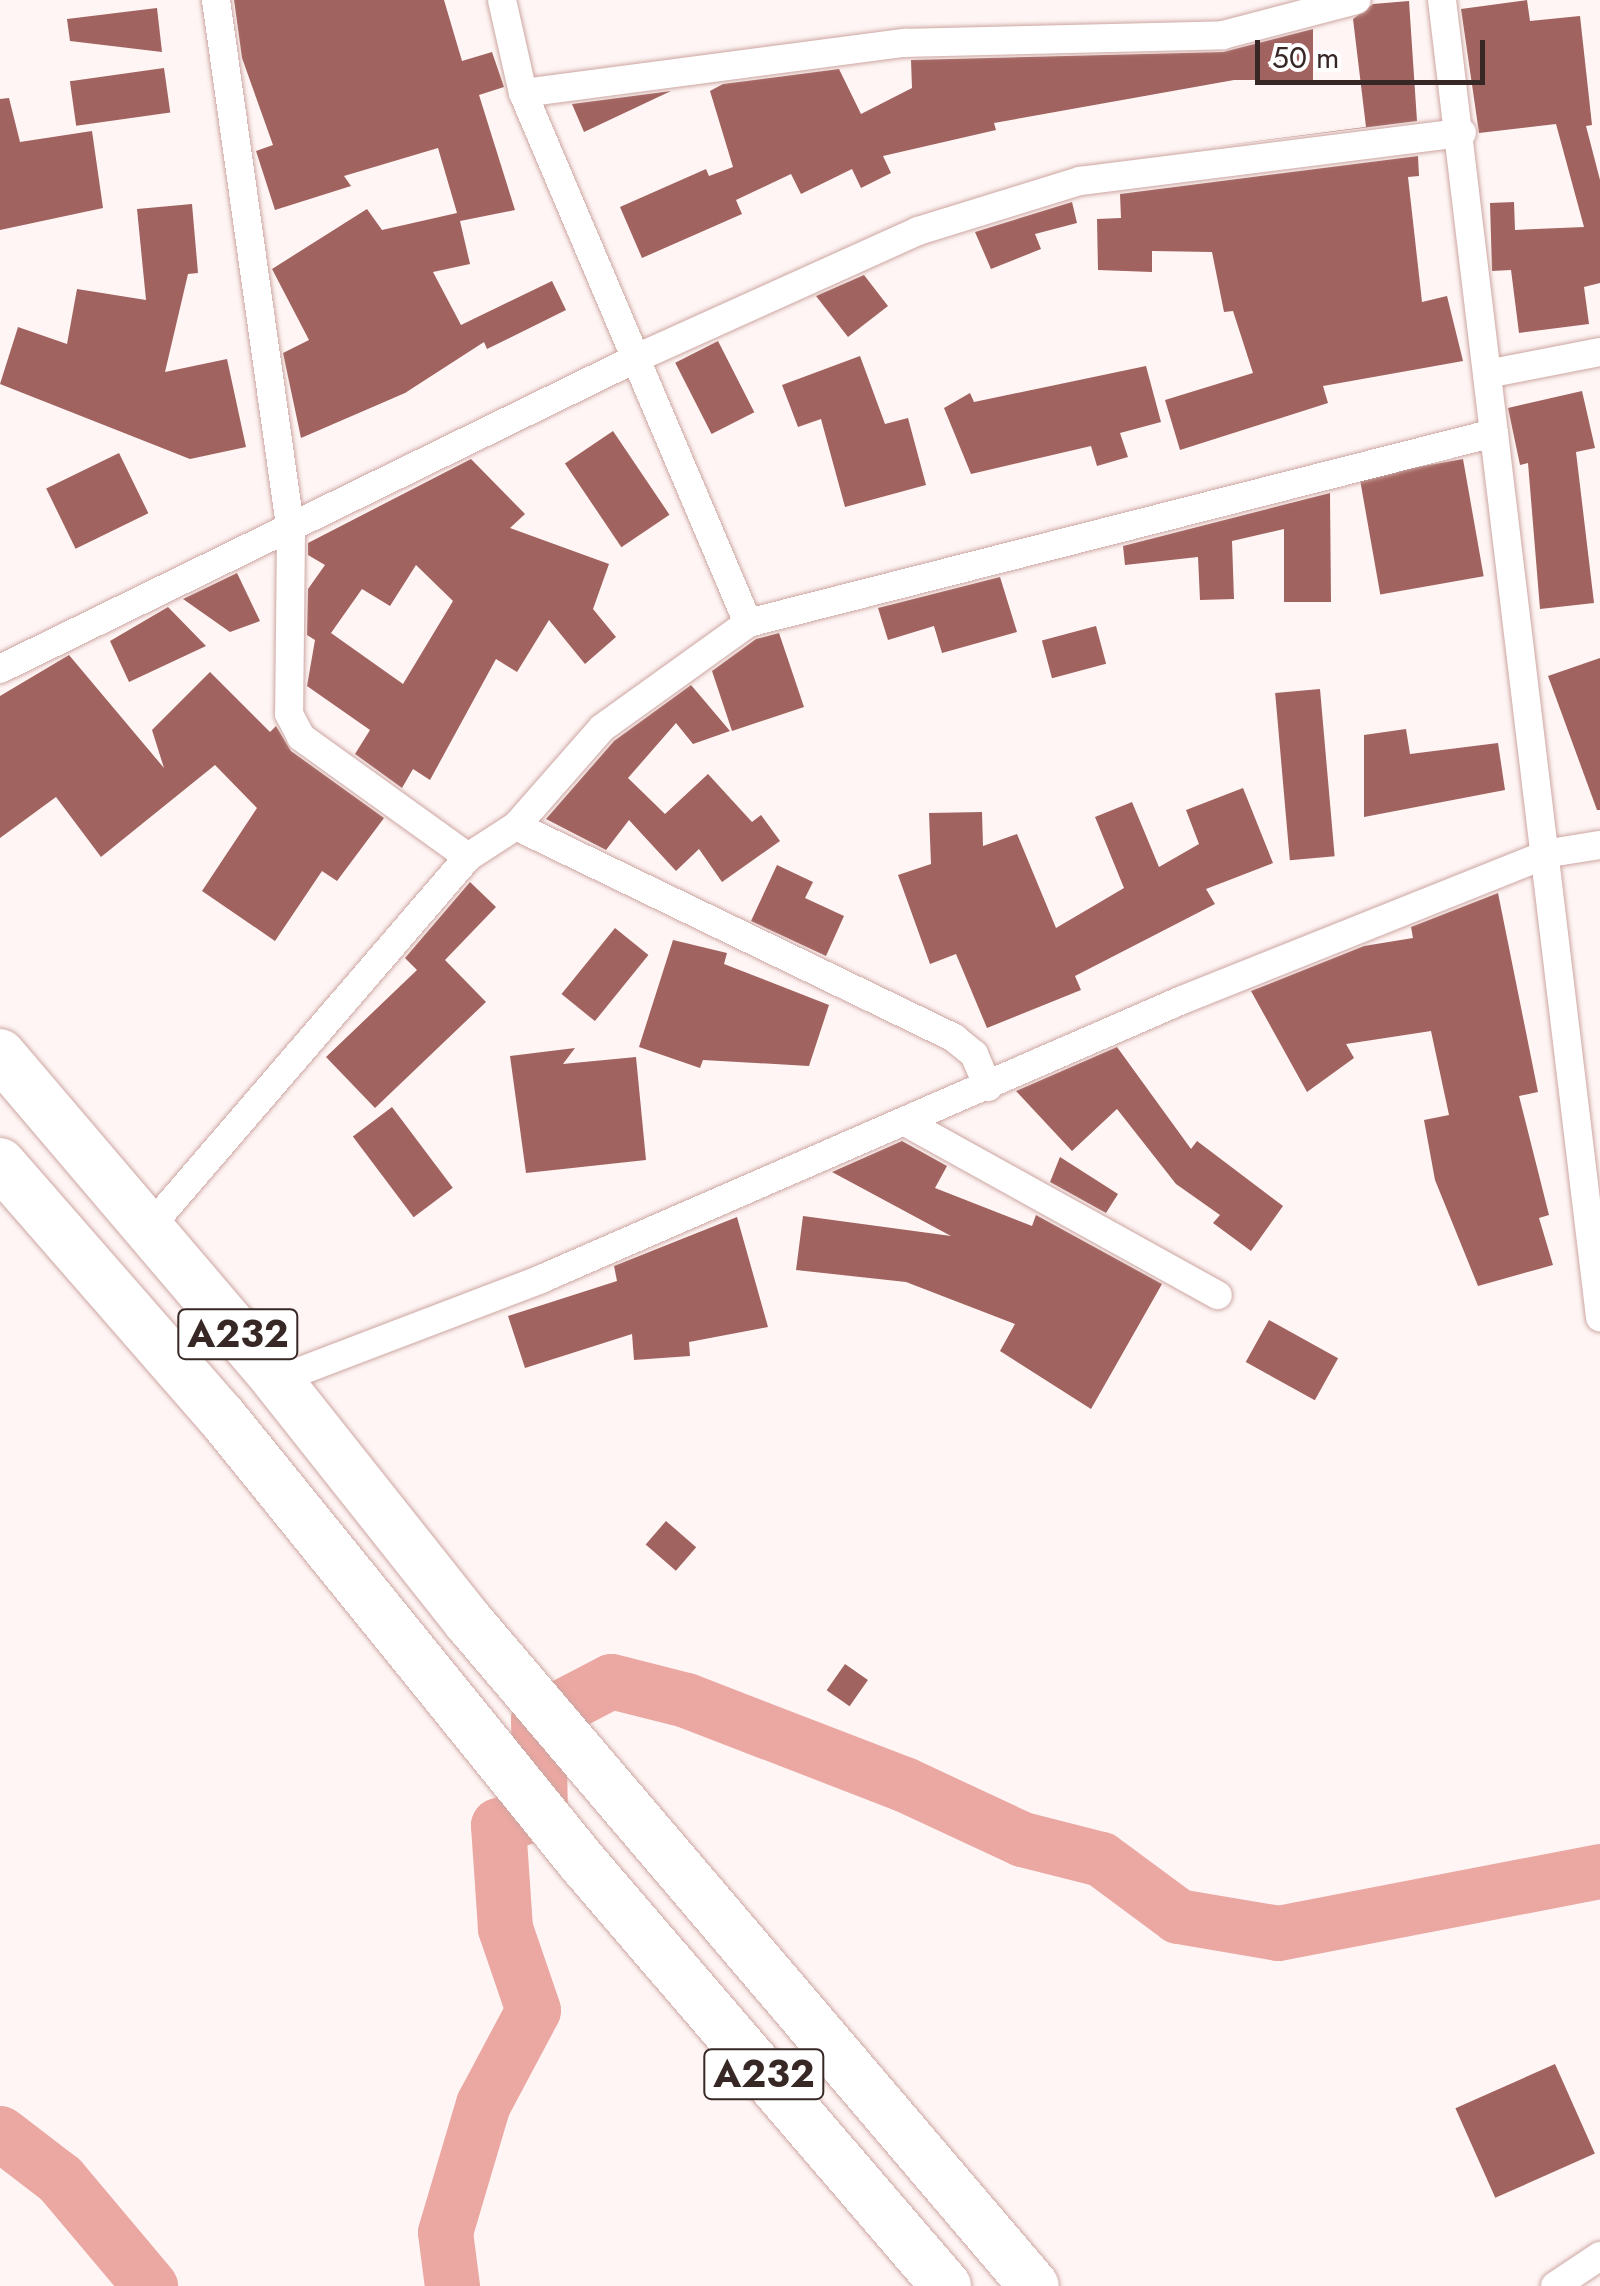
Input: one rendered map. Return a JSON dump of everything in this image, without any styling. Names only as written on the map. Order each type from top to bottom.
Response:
[{"type":"highway","name":"A232","points":[[0,1054],[278,1380],[468,1622],[1034,2286]]},
{"type":"highway","name":"A232","points":[[0,1163],[448,1691],[582,1862],[946,2286]]},
{"type":"street","points":[[216,0],[291,532],[289,714],[301,736],[468,858]]},
{"type":"street","points":[[502,0],[524,93],[641,356],[748,623]]},
{"type":"street","points":[[524,93],[904,43],[1224,35],[1356,0]]},
{"type":"street","points":[[1442,0],[1462,133],[1494,433],[1550,853],[1600,1318]]},
{"type":"street","points":[[0,669],[291,532],[641,356],[918,232],[1080,182],[1462,133]]},
{"type":"street","points":[[1487,374],[1600,352]]},
{"type":"street","points":[[149,1228],[468,858],[516,826],[602,728],[748,623],[1494,433]]},
{"type":"street","points":[[516,826],[954,1038],[974,1054],[988,1088]]},
{"type":"street","points":[[278,1380],[908,1124],[1182,1000],[1550,853],[1600,845]]},
{"type":"street","points":[[908,1124],[1218,1295]]},
{"type":"street","points":[[1556,2286],[1600,2256]]},
{"type":"building","points":[[234,0],[444,0],[462,61],[492,52],[504,87],[479,95],[515,210],[460,221],[470,264],[433,272],[461,325],[552,281],[566,310],[487,349],[484,342],[405,393],[301,438],[283,353],[309,340],[272,269],[367,209],[382,230],[457,213],[438,148],[344,176],[351,186],[275,210],[256,151],[273,145],[242,58]]},
{"type":"building","points":[[1527,0],[1530,21],[1580,16],[1592,125],[1586,126],[1600,180],[1600,283],[1584,287],[1589,324],[1519,333],[1511,270],[1492,271],[1490,203],[1514,202],[1515,230],[1584,227],[1556,124],[1479,133],[1461,9]]},
{"type":"building","points":[[1409,1],[1417,121],[1212,147],[1366,127],[1353,19],[1373,4]]},
{"type":"building","points":[[157,8],[162,52],[70,41],[67,19]]},
{"type":"building","points":[[1313,29],[1313,80],[1234,80],[994,123],[996,130],[883,156],[891,173],[861,188],[852,169],[801,194],[791,174],[736,200],[742,214],[642,258],[620,207],[706,169],[709,176],[733,167],[710,91],[723,84],[839,69],[861,114],[912,88],[911,60],[1223,52]]},
{"type":"building","points":[[164,68],[170,113],[76,126],[70,81]]},
{"type":"building","points":[[671,91],[584,132],[572,104]]},
{"type":"building","points":[[9,98],[20,142],[92,131],[103,208],[0,230],[0,99]]},
{"type":"building","points":[[1418,156],[1419,176],[1408,177],[1422,302],[1447,296],[1463,361],[1323,386],[1328,403],[1180,450],[1165,400],[1253,373],[1233,311],[1224,312],[1212,252],[1152,251],[1152,272],[1098,270],[1097,219],[1121,218],[1120,194]]},
{"type":"building","points":[[1072,202],[1077,223],[1035,234],[1041,249],[991,269],[975,232]]},
{"type":"building","points":[[192,204],[198,273],[188,274],[165,372],[227,359],[246,447],[190,459],[0,384],[18,327],[67,344],[77,289],[146,300],[137,209]]},
{"type":"building","points":[[864,275],[888,306],[848,337],[816,296]]},
{"type":"building","points":[[718,341],[754,412],[712,434],[675,363]]},
{"type":"building","points":[[860,356],[885,424],[908,418],[926,485],[845,507],[821,419],[798,427],[782,385]]},
{"type":"building","points":[[1146,366],[1161,422],[1120,433],[1128,457],[1097,466],[1091,446],[971,474],[944,408],[970,393],[974,402]]},
{"type":"building","points":[[1582,391],[1595,448],[1576,452],[1594,603],[1540,609],[1528,463],[1520,465],[1508,408]]},
{"type":"building","points":[[613,431],[669,515],[621,547],[565,463]]},
{"type":"building","points":[[119,453],[148,513],[76,549],[46,489]]},
{"type":"building","points":[[471,459],[525,514],[510,528],[609,564],[593,609],[616,637],[585,664],[549,620],[517,672],[496,659],[430,780],[413,769],[402,788],[355,754],[370,730],[307,686],[315,640],[307,635],[308,589],[325,565],[308,555],[308,543]],"holes":[[[416,565],[453,601],[403,684],[331,633],[362,589],[390,606]]]},
{"type":"building","points":[[1463,459],[1484,576],[1380,594],[1360,477]]},
{"type":"building","points":[[1330,493],[1331,602],[1284,602],[1284,529],[1232,541],[1234,599],[1200,600],[1198,557],[1125,565],[1123,546]]},
{"type":"building","points":[[237,573],[260,621],[230,632],[183,599]]},
{"type":"building","points":[[1000,577],[1017,632],[942,653],[934,626],[888,640],[878,608]]},
{"type":"building","points":[[168,607],[206,646],[129,682],[110,641]]},
{"type":"building","points":[[1096,626],[1106,664],[1052,678],[1042,640]]},
{"type":"building","points":[[779,633],[804,707],[732,731],[712,671],[756,639]]},
{"type":"building","points":[[69,655],[164,768],[152,730],[210,672],[270,732],[276,726],[291,751],[384,818],[337,881],[322,871],[275,941],[202,891],[257,808],[215,765],[101,857],[56,797],[0,838],[0,696]]},
{"type":"building","points":[[1600,658],[1600,810],[1597,810],[1548,676]]},
{"type":"building","points":[[691,685],[730,731],[693,744],[676,723],[628,778],[665,814],[708,774],[752,822],[761,815],[780,841],[722,882],[699,849],[676,871],[629,820],[606,850],[546,819],[614,741]]},
{"type":"building","points":[[1320,689],[1335,856],[1290,860],[1275,693]]},
{"type":"building","points":[[1406,729],[1410,754],[1498,743],[1505,790],[1364,817],[1364,735]]},
{"type":"building","points":[[1243,788],[1273,863],[1206,889],[1215,904],[1075,976],[1081,990],[987,1028],[956,954],[930,964],[898,875],[931,864],[929,813],[982,812],[983,846],[1017,834],[1056,928],[1124,888],[1095,817],[1132,802],[1159,867],[1199,844],[1186,810]]},
{"type":"building","points":[[777,865],[813,882],[805,898],[844,916],[826,956],[751,921]]},
{"type":"building","points":[[470,882],[496,907],[445,960],[486,1002],[375,1108],[326,1057],[417,970],[405,958]]},
{"type":"building","points":[[1498,893],[1538,1092],[1519,1096],[1549,1215],[1539,1218],[1553,1265],[1478,1286],[1435,1180],[1424,1120],[1449,1115],[1431,1031],[1346,1044],[1354,1058],[1307,1092],[1251,991],[1364,946],[1413,938],[1411,927]]},
{"type":"building","points":[[615,928],[648,955],[595,1021],[562,994]]},
{"type":"building","points":[[673,940],[727,953],[724,964],[829,1005],[809,1066],[703,1060],[700,1068],[639,1047]]},
{"type":"building","points":[[1117,1047],[1191,1149],[1197,1141],[1283,1206],[1251,1251],[1213,1223],[1220,1215],[1176,1184],[1117,1109],[1072,1151],[1016,1091]]},
{"type":"building","points":[[575,1048],[563,1064],[636,1057],[646,1160],[526,1173],[510,1056]]},
{"type":"building","points":[[392,1107],[453,1188],[414,1217],[353,1136]]},
{"type":"building","points":[[902,1141],[947,1166],[935,1188],[1032,1226],[1036,1215],[1162,1284],[1091,1409],[1000,1351],[1015,1324],[906,1282],[796,1270],[803,1216],[951,1236],[832,1172]]},
{"type":"building","points":[[1060,1157],[1118,1194],[1106,1213],[1050,1182]]},
{"type":"building","points":[[737,1217],[768,1327],[689,1342],[690,1356],[634,1360],[632,1334],[525,1368],[508,1316],[617,1281],[614,1266]]},
{"type":"building","points":[[1269,1320],[1338,1358],[1315,1400],[1246,1362]]},
{"type":"building","points":[[666,1521],[696,1547],[676,1571],[646,1544]]},
{"type":"building","points":[[845,1664],[868,1680],[850,1706],[827,1690]]},
{"type":"building","points":[[1555,2064],[1595,2154],[1495,2198],[1455,2108]]},
{"type":"waterway","points":[[452,2286],[445,2232],[483,2104],[533,2010],[505,1928],[498,1825],[540,1812],[538,1719],[611,1681],[686,1700],[904,1784],[1022,1839],[1101,1859],[1178,1916],[1278,1933],[1600,1871]]},
{"type":"waterway","points":[[0,2133],[60,2179],[150,2286]]}]
